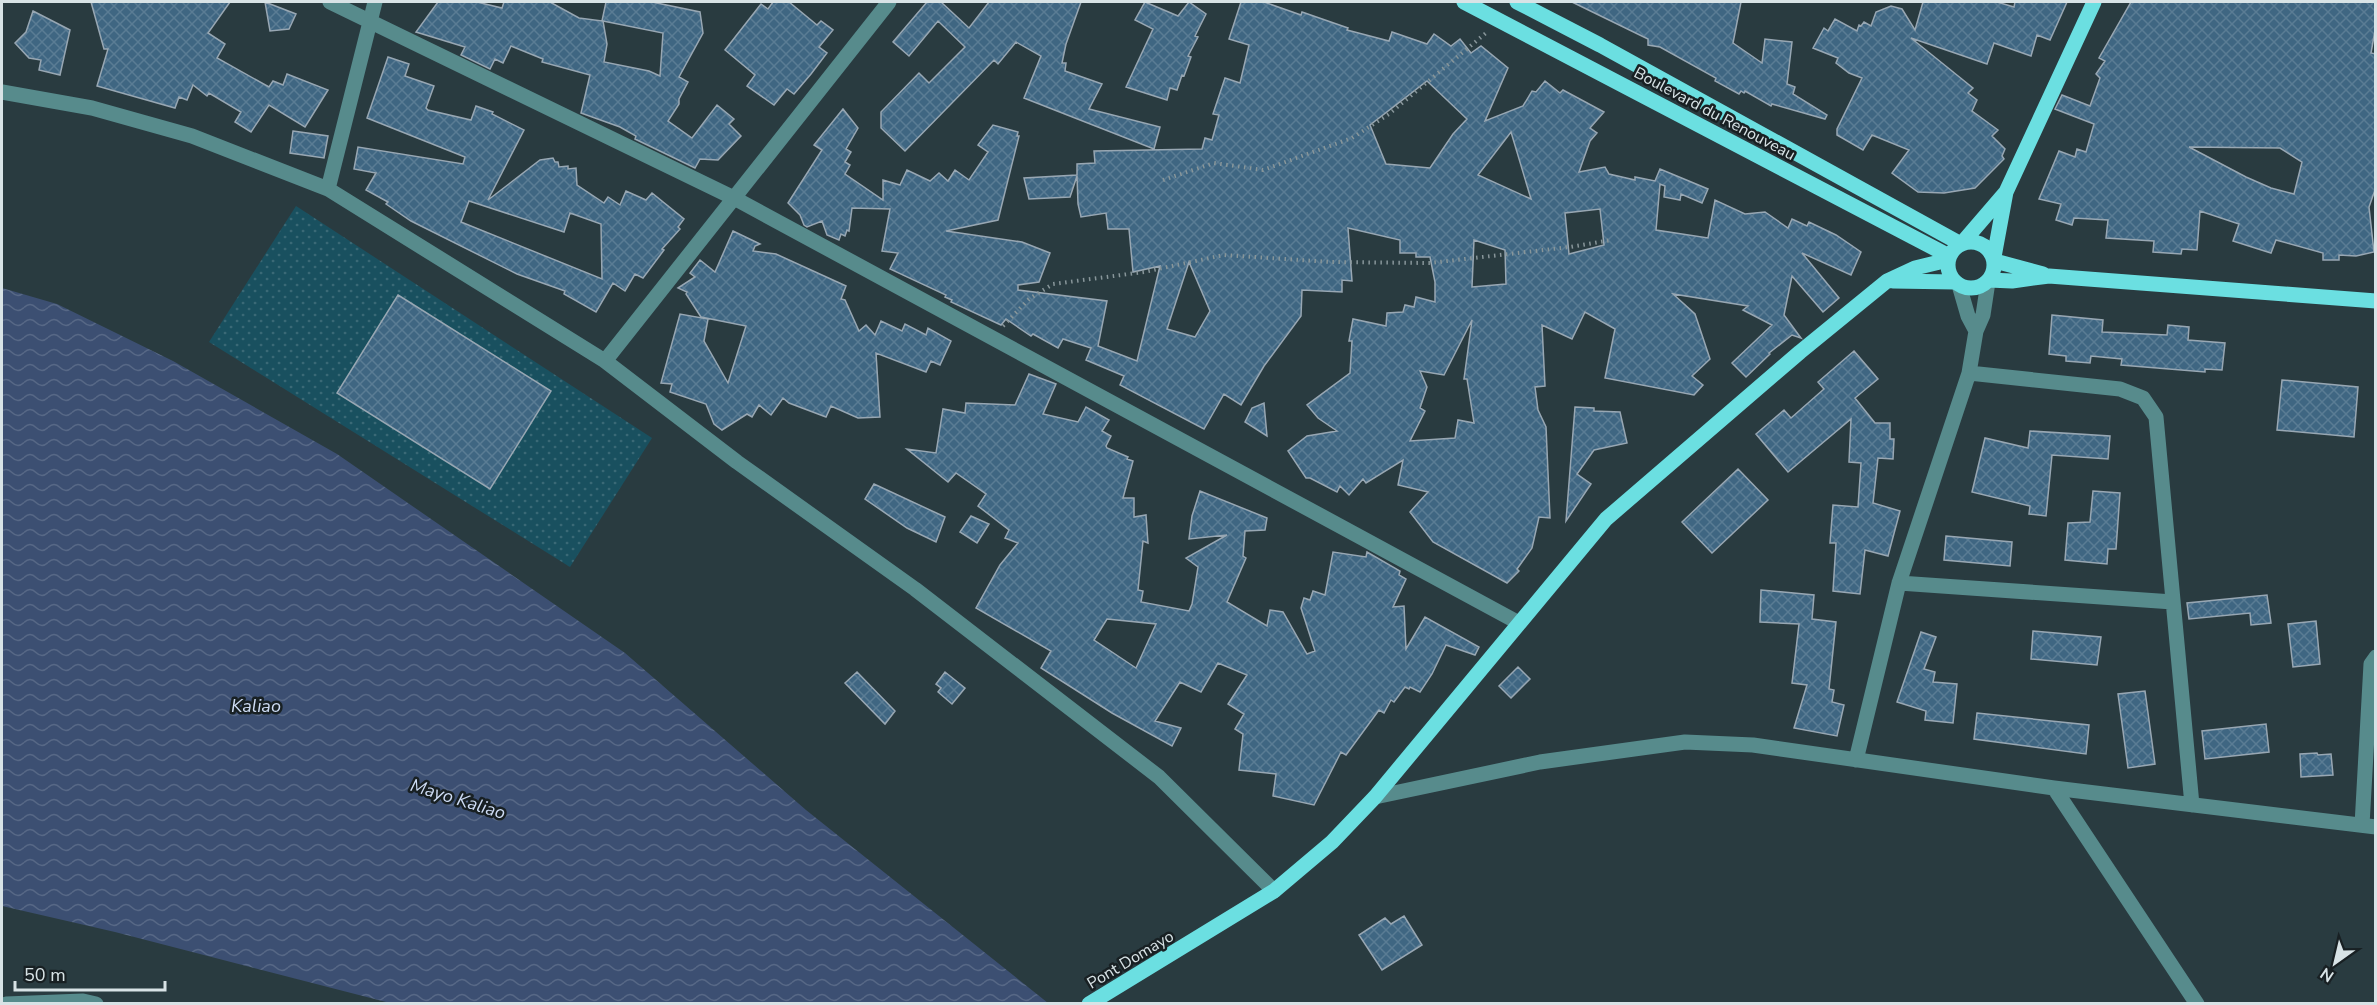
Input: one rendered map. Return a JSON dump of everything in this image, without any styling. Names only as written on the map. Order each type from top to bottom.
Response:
[{"type":"main road","name":"Boulevard du Renouveau","points":[[1464,2],[1949,258]]},
{"type":"main road","name":"Boulevard du Renouveau","points":[[1517,2],[1962,243]]},
{"type":"main road","points":[[1988,281],[1994,271],[1994,259],[2006,192],[2094,2]]},
{"type":"main road","points":[[1957,283],[1948,270],[1949,258],[2006,192]]},
{"type":"main road","points":[[1962,243],[1979,242],[1988,248],[1994,259],[2049,276]]},
{"type":"main road","name":"Pont Domayo","points":[[1089,1004],[1274,891],[1332,842],[1375,797],[1606,519],[1800,352],[1887,281],[1915,268],[1949,258]]},
{"type":"main road","points":[[1887,281],[1957,283],[1974,288],[1988,281],[2012,281],[2049,276],[2376,301]]},
{"type":"street","points":[[330,2],[734,198],[1519,623]]},
{"type":"street","points":[[328,189],[375,2]]},
{"type":"street","points":[[605,361],[889,2]]},
{"type":"street","points":[[2,92],[92,108],[192,136],[328,189],[605,361],[736,462],[915,589],[1159,777],[1274,891]]},
{"type":"street","points":[[1856,760],[1899,583],[1969,373],[1976,331],[1983,315],[1988,281]]},
{"type":"street","points":[[1957,283],[1968,316],[1976,331]]},
{"type":"street","points":[[1969,373],[2120,388],[2143,398],[2156,417],[2192,805]]},
{"type":"street","points":[[1899,583],[2173,602]]},
{"type":"street","points":[[1375,797],[1539,762],[1685,742],[1753,745],[2054,788],[2369,826],[2371,664],[2376,657]]},
{"type":"street","points":[[2054,788],[2197,1004]]},
{"type":"street","points":[[6,1004],[84,1001],[96,1004]]},
{"type":"path","points":[[1163,180],[1214,163],[1263,170],[1352,138],[1389,114],[1500,21]]},
{"type":"path","points":[[992,338],[1029,299],[1053,284],[1144,272],[1224,255],[1330,262],[1430,263],[1612,240]]},
{"type":"shaded area","points":[[296,206],[652,438],[570,567],[209,342]]},
{"type":"water","name":"Kaliao","points":[[2,288],[57,304],[173,361],[337,454],[625,653],[806,810],[1048,1003],[390,1003],[115,932],[2,906]]},
{"type":"building","points":[[91,2],[230,2],[208,33],[225,44],[217,58],[269,87],[273,81],[283,85],[287,74],[328,90],[305,127],[269,105],[251,132],[235,122],[241,112],[209,93],[207,96],[193,85],[187,100],[179,97],[175,108],[97,86],[108,49],[104,49]]},
{"type":"building","points":[[265,2],[296,14],[289,29],[270,31]]},
{"type":"building","points":[[438,2],[477,2],[502,8],[504,2],[550,2],[579,18],[602,21],[606,2],[652,2],[700,12],[703,33],[679,77],[688,82],[679,99],[679,104],[668,121],[692,138],[717,105],[734,119],[729,124],[741,136],[718,160],[700,159],[695,168],[635,139],[636,136],[620,127],[581,113],[590,75],[542,62],[543,59],[511,46],[503,63],[495,59],[490,69],[461,55],[465,47],[416,32]],"holes":[[[603,21],[663,33],[660,76],[649,71],[604,62],[607,44]]]},
{"type":"building","points":[[773,2],[789,2],[817,25],[821,21],[833,30],[819,47],[827,53],[811,74],[794,94],[787,89],[774,105],[747,86],[755,75],[725,50],[761,4],[768,9]]},
{"type":"building","points":[[927,2],[941,2],[969,28],[989,2],[1081,2],[1066,44],[1062,63],[1066,63],[1065,71],[1102,84],[1089,109],[1160,127],[1154,149],[1024,98],[1041,56],[1016,42],[998,64],[994,60],[905,151],[881,128],[881,112],[919,73],[929,83],[965,47],[938,21],[909,56],[893,42]]},
{"type":"building","points":[[1145,2],[1178,16],[1189,2],[1206,14],[1195,36],[1198,37],[1188,56],[1191,57],[1184,76],[1182,75],[1177,90],[1170,88],[1167,100],[1126,87],[1153,29],[1135,20]]},
{"type":"building","points":[[1241,2],[1264,2],[1301,15],[1302,12],[1348,28],[1347,30],[1389,41],[1392,32],[1427,44],[1434,34],[1451,46],[1460,39],[1471,53],[1481,46],[1508,68],[1485,121],[1523,106],[1532,91],[1536,92],[1545,81],[1560,93],[1563,90],[1604,112],[1590,128],[1597,133],[1590,141],[1579,172],[1605,167],[1609,174],[1635,180],[1635,177],[1655,181],[1660,169],[1708,189],[1702,203],[1681,194],[1680,200],[1664,197],[1665,186],[1660,184],[1656,230],[1708,238],[1715,200],[1745,214],[1765,212],[1788,228],[1792,219],[1807,226],[1809,222],[1836,235],[1861,252],[1851,275],[1802,253],[1839,298],[1823,312],[1792,276],[1784,315],[1801,338],[1792,335],[1769,353],[1746,377],[1732,363],[1772,325],[1743,310],[1748,306],[1673,294],[1695,314],[1710,359],[1692,376],[1703,385],[1694,395],[1605,378],[1615,329],[1585,312],[1572,339],[1542,325],[1545,386],[1535,387],[1538,410],[1546,427],[1550,518],[1539,517],[1532,548],[1517,569],[1519,571],[1507,583],[1433,542],[1410,512],[1428,492],[1398,485],[1403,460],[1366,483],[1363,479],[1349,495],[1340,486],[1337,492],[1306,478],[1288,451],[1307,436],[1337,431],[1318,418],[1307,405],[1350,373],[1352,341],[1349,341],[1353,319],[1386,326],[1387,313],[1403,312],[1405,305],[1414,307],[1416,297],[1435,302],[1435,282],[1430,257],[1416,257],[1416,253],[1400,253],[1400,240],[1348,228],[1352,281],[1342,280],[1342,292],[1302,290],[1301,316],[1264,366],[1241,405],[1224,394],[1204,429],[1120,385],[1124,376],[1086,360],[1091,348],[1063,339],[1058,348],[1033,334],[1031,336],[1006,319],[1001,325],[951,302],[952,300],[945,297],[946,295],[890,269],[898,253],[882,251],[890,209],[852,208],[849,231],[847,230],[845,236],[841,234],[839,240],[827,235],[822,221],[807,227],[804,225],[800,215],[788,203],[822,150],[814,145],[843,109],[858,128],[846,149],[851,152],[845,162],[850,165],[845,174],[883,200],[883,180],[900,185],[907,170],[930,181],[939,173],[948,181],[955,170],[969,180],[988,152],[978,145],[993,125],[1018,132],[1017,136],[1019,136],[998,220],[946,231],[1022,242],[1050,253],[1039,282],[1018,285],[1018,290],[1107,301],[1098,346],[1137,361],[1160,266],[1133,272],[1129,229],[1108,229],[1106,213],[1081,217],[1077,176],[1070,197],[1029,199],[1024,178],[1077,175],[1077,164],[1095,163],[1094,151],[1202,149],[1205,138],[1212,140],[1219,115],[1213,114],[1225,78],[1240,83],[1249,45],[1229,39]],"holes":[[[1427,81],[1467,119],[1453,134],[1430,168],[1386,164],[1370,125]],[[1511,132],[1531,199],[1478,175]],[[1600,209],[1604,245],[1569,254],[1565,213]],[[1474,240],[1505,250],[1506,284],[1472,287]],[[1189,262],[1210,311],[1195,337],[1167,329]],[[1472,320],[1464,379],[1467,379],[1474,423],[1458,420],[1455,438],[1410,441],[1425,411],[1420,408],[1427,387],[1420,371],[1444,375]]]},
{"type":"building","points":[[1572,2],[1741,2],[1733,43],[1762,63],[1765,39],[1792,42],[1787,84],[1795,87],[1793,94],[1827,115],[1825,119],[1772,104],[1771,106],[1745,91],[1739,94],[1715,81],[1716,78],[1660,47],[1648,45],[1648,39]]},
{"type":"building","points":[[1923,2],[1997,2],[2014,7],[2015,2],[2067,2],[2050,40],[2037,35],[2031,56],[1994,43],[1987,64],[1911,38],[1973,88],[1968,93],[1977,100],[1972,111],[1998,130],[1992,136],[2005,149],[2002,156],[2004,159],[1975,188],[1944,193],[1918,192],[1892,173],[1909,150],[1872,135],[1863,150],[1837,135],[1837,129],[1862,78],[1849,73],[1836,63],[1838,58],[1813,48],[1824,28],[1828,31],[1835,19],[1857,31],[1859,25],[1861,26],[1864,22],[1871,26],[1876,12],[1891,6],[1902,9],[1915,30]]},
{"type":"building","points":[[2131,2],[2376,2],[2376,25],[2371,53],[2376,54],[2376,187],[2369,207],[2374,252],[2356,256],[2339,255],[2339,260],[2323,260],[2323,253],[2276,240],[2271,253],[2233,241],[2239,224],[2200,211],[2197,250],[2182,249],[2181,254],[2153,252],[2154,241],[2106,238],[2108,220],[2074,218],[2072,225],[2056,220],[2061,204],[2039,199],[2059,151],[2075,157],[2077,149],[2086,152],[2094,124],[2055,109],[2062,95],[2090,106],[2100,78],[2096,74],[2105,61],[2099,58]],"holes":[[[2189,147],[2280,148],[2302,162],[2294,194],[2271,188],[2246,177]]]},
{"type":"building","points":[[33,11],[70,30],[60,75],[39,70],[41,60],[29,58],[15,43],[26,32]]},
{"type":"building","points":[[388,57],[409,64],[405,76],[434,86],[426,108],[428,110],[471,120],[476,106],[493,112],[492,114],[524,130],[488,200],[540,160],[553,158],[555,162],[558,162],[559,167],[576,168],[577,185],[604,203],[608,197],[620,205],[626,191],[646,200],[652,193],[684,219],[678,227],[680,229],[662,249],[664,250],[643,278],[635,274],[625,291],[613,283],[596,312],[564,294],[565,291],[517,274],[411,221],[386,204],[388,202],[366,190],[376,173],[354,169],[358,147],[463,164],[465,157],[367,118]],"holes":[[[469,201],[564,232],[570,213],[601,224],[602,279],[461,222]]]},
{"type":"building","points":[[293,131],[328,136],[324,158],[290,153]]},
{"type":"building","points":[[733,231],[760,244],[755,246],[753,251],[776,254],[846,286],[841,299],[845,300],[859,331],[866,325],[875,335],[881,321],[902,331],[905,324],[926,335],[928,328],[951,341],[940,365],[931,361],[926,372],[876,353],[880,417],[858,418],[831,406],[826,417],[789,403],[783,398],[771,415],[759,405],[752,417],[747,414],[722,430],[714,424],[706,404],[670,392],[672,384],[661,383],[680,314],[708,319],[704,341],[728,383],[746,326],[701,317],[686,294],[687,292],[678,288],[695,277],[690,273],[700,260],[715,272]]},
{"type":"building","points":[[398,295],[551,391],[490,489],[337,393]]},
{"type":"building","points":[[2052,315],[2103,320],[2102,332],[2167,335],[2168,325],[2189,327],[2188,340],[2225,343],[2222,370],[2205,369],[2205,372],[2121,365],[2122,359],[2091,356],[2090,363],[2066,361],[2066,356],[2049,354]]},
{"type":"building","points":[[1854,351],[1878,379],[1855,398],[1875,423],[1890,423],[1890,439],[1894,439],[1893,459],[1878,458],[1873,503],[1900,511],[1888,556],[1865,550],[1860,594],[1833,591],[1836,543],[1830,543],[1833,505],[1858,507],[1861,463],[1849,462],[1851,419],[1788,472],[1756,434],[1784,410],[1791,418],[1824,389],[1818,382]]},
{"type":"building","points":[[1029,374],[1056,384],[1043,414],[1078,422],[1086,407],[1109,420],[1102,431],[1111,436],[1107,448],[1133,461],[1123,498],[1134,498],[1134,517],[1146,515],[1148,543],[1143,541],[1138,590],[1143,591],[1141,602],[1189,611],[1198,567],[1186,558],[1227,535],[1189,539],[1192,516],[1200,491],[1267,518],[1265,530],[1245,531],[1243,556],[1246,558],[1227,602],[1267,626],[1270,610],[1283,612],[1307,654],[1315,651],[1301,608],[1304,598],[1310,600],[1313,591],[1325,595],[1333,552],[1366,557],[1367,552],[1400,571],[1399,575],[1406,579],[1393,607],[1404,606],[1406,649],[1425,617],[1479,647],[1475,655],[1446,645],[1420,692],[1405,687],[1394,702],[1391,700],[1384,713],[1379,710],[1346,755],[1341,752],[1314,805],[1273,796],[1276,774],[1239,770],[1243,734],[1235,729],[1244,714],[1228,704],[1247,675],[1218,663],[1201,692],[1180,682],[1155,721],[1181,728],[1172,746],[1112,713],[1041,668],[1051,651],[976,608],[1000,565],[1018,543],[1005,538],[1009,530],[978,506],[986,494],[956,473],[948,482],[907,449],[936,453],[943,409],[965,413],[966,403],[1015,405]],"holes":[[[1107,619],[1156,624],[1136,668],[1094,640]]]},
{"type":"building","points":[[2282,380],[2358,387],[2354,437],[2277,430]]},
{"type":"building","points":[[1264,403],[1267,436],[1245,422],[1252,408]]},
{"type":"building","points":[[1575,407],[1594,408],[1594,411],[1620,412],[1627,443],[1594,450],[1577,474],[1591,484],[1566,521]]},
{"type":"building","points":[[2030,431],[2110,436],[2108,459],[2052,455],[2046,516],[2029,514],[2030,506],[1972,492],[1985,438],[2028,448]]},
{"type":"building","points":[[1738,469],[1768,500],[1712,553],[1682,522]]},
{"type":"building","points":[[874,484],[945,517],[936,542],[907,528],[865,499]]},
{"type":"building","points":[[2093,491],[2120,493],[2116,549],[2108,549],[2107,564],[2065,560],[2068,523],[2090,522]]},
{"type":"building","points":[[971,516],[989,524],[977,543],[960,532]]},
{"type":"building","points":[[1946,536],[2012,542],[2010,566],[1944,560]]},
{"type":"building","points":[[1761,590],[1814,595],[1812,619],[1836,622],[1829,689],[1834,690],[1832,702],[1844,705],[1837,736],[1794,728],[1807,685],[1792,683],[1799,624],[1760,622]]},
{"type":"building","points":[[2267,595],[2271,623],[2251,625],[2250,613],[2189,619],[2187,603]]},
{"type":"building","points":[[2316,621],[2320,664],[2293,667],[2288,624]]},
{"type":"building","points":[[2033,631],[2101,637],[2097,665],[2031,659]]},
{"type":"building","points":[[1921,632],[1936,637],[1924,669],[1935,672],[1933,682],[1957,684],[1953,723],[1925,720],[1926,711],[1897,702]]},
{"type":"building","points":[[1518,667],[1530,679],[1511,698],[1499,686]]},
{"type":"building","points":[[857,672],[895,711],[885,724],[845,683]]},
{"type":"building","points":[[945,672],[965,688],[952,704],[938,692],[941,688],[936,684]]},
{"type":"building","points":[[2145,691],[2155,764],[2128,768],[2118,694]]},
{"type":"building","points":[[1977,713],[2089,725],[2086,754],[1974,739]]},
{"type":"building","points":[[2266,724],[2269,752],[2205,759],[2202,731]]},
{"type":"building","points":[[2317,753],[2318,755],[2331,754],[2333,775],[2301,777],[2300,754]]},
{"type":"building","points":[[1404,916],[1422,945],[1382,970],[1359,935],[1385,918],[1391,924]]},
{"type":"water label","name":"Mayo Kaliao","points":[[458,799]]}]
